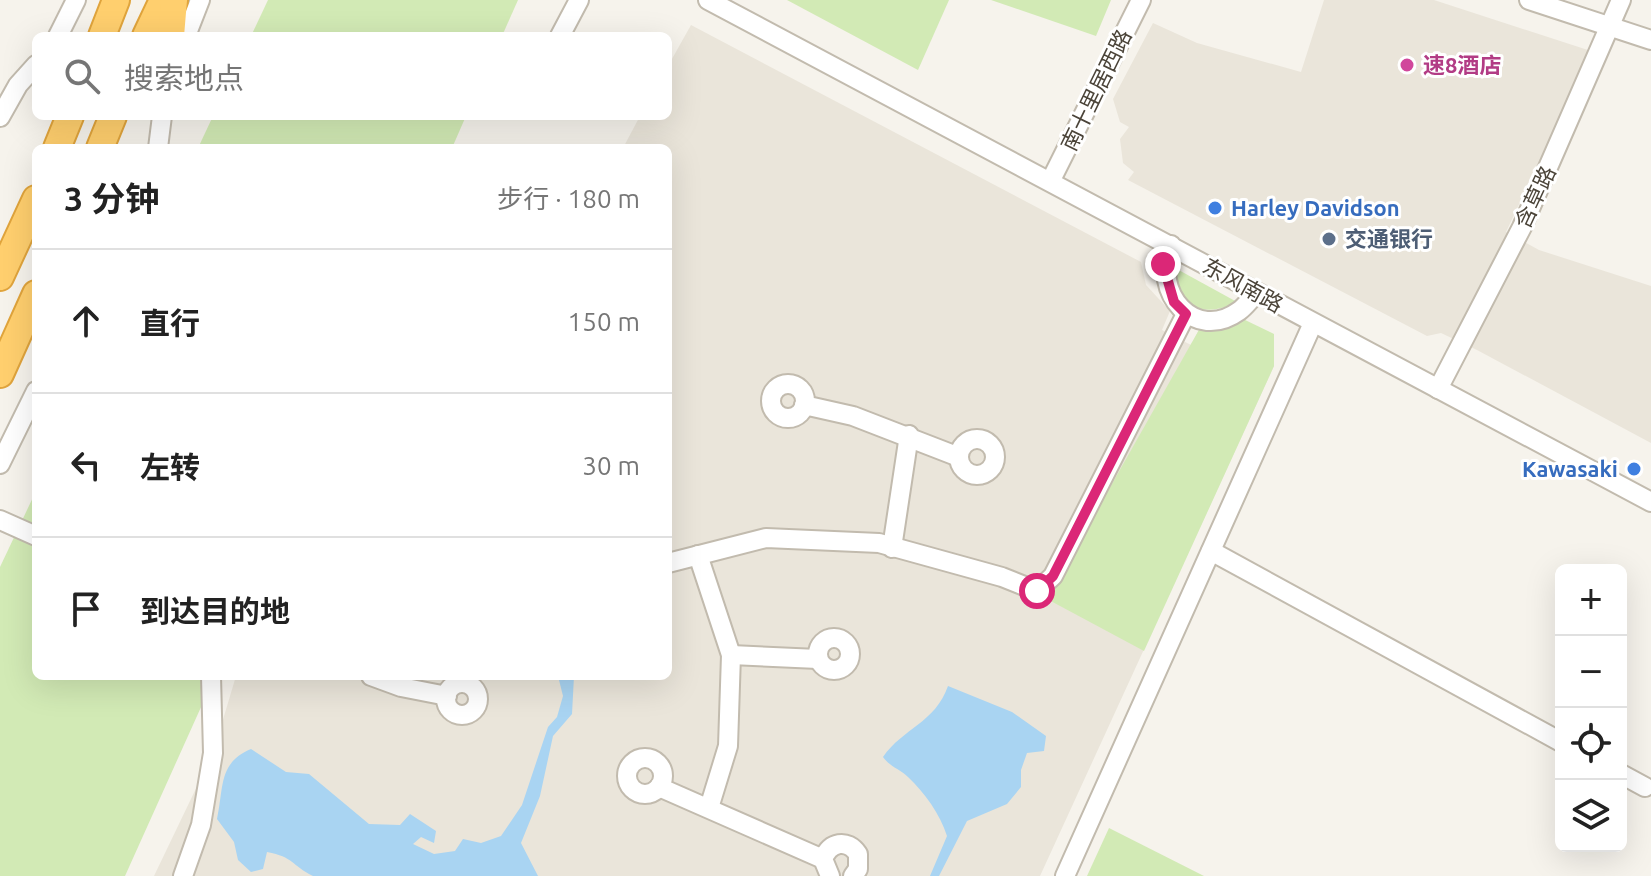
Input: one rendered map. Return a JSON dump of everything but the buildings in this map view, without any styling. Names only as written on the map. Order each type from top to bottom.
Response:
[{"type":"highway","points":[[104,32],[116,0]]},
{"type":"highway","points":[[148,32],[163,0]]},
{"type":"highway","points":[[171,32],[174,0]]},
{"type":"highway","points":[[59,144],[68,120]]},
{"type":"highway","points":[[102,144],[111,120]]},
{"type":"highway","points":[[0,277],[32,208]]},
{"type":"highway","points":[[0,374],[32,303]]},
{"type":"street","points":[[60,32],[76,0]]},
{"type":"street","points":[[188,32],[200,0]]},
{"type":"street","points":[[562,32],[579,0]]},
{"type":"street","name":"东风南路","points":[[708,0],[1651,502]]},
{"type":"street","name":"南十里居西路","points":[[1051,180],[1141,0]]},
{"type":"street","points":[[1529,0],[1651,40]]},
{"type":"street","name":"含草路","points":[[1438,389],[1522,227],[1612,28],[1621,0]]},
{"type":"street","points":[[0,117],[18,85],[32,69]]},
{"type":"street","points":[[158,144],[162,120]]},
{"type":"street","points":[[1171,245],[1163,264],[1165,276],[1174,302],[1186,314],[1214,320],[1224,318],[1238,312],[1257,293]]},
{"type":"street","points":[[672,562],[766,538],[879,543],[1002,577],[1037,591],[1053,576],[1186,314]]},
{"type":"street","points":[[1065,876],[1313,323]]},
{"type":"street","points":[[0,464],[32,399]]},
{"type":"street","points":[[804,405],[853,416],[909,435],[941,453],[959,457]]},
{"type":"street","points":[[892,548],[909,435]]},
{"type":"street","points":[[0,520],[32,534]]},
{"type":"street","points":[[1211,551],[1555,739]]},
{"type":"street","points":[[698,555],[731,655],[728,746],[709,808]]},
{"type":"street","points":[[731,655],[818,659]]},
{"type":"street","points":[[183,876],[201,825],[213,753],[211,680]]},
{"type":"street","points":[[397,680],[423,684],[447,696]]},
{"type":"street","points":[[1627,777],[1645,787]]},
{"type":"street","points":[[659,787],[709,808],[826,868],[834,845],[849,845],[858,854],[860,863],[853,876]]},
{"type":"shaded area","points":[[1324,0],[1434,0],[1591,51],[1506,232],[1539,250],[1651,286],[1651,443],[1477,350],[1441,333],[1427,336],[1128,180],[1134,172],[1123,163],[1120,139],[1129,127],[1120,122],[1113,99],[1153,23],[1197,43],[1301,72]]},
{"type":"shaded area","points":[[691,25],[1141,262],[1146,285],[1170,311],[1162,330],[1191,345],[1200,328],[1274,334],[1274,366],[1040,876],[154,876],[213,753],[235,680],[672,680],[672,144],[625,144],[638,120],[672,120],[672,59]]},
{"type":"green space","points":[[268,0],[518,0],[504,32],[253,32]]},
{"type":"green space","points":[[787,0],[949,0],[918,70]]},
{"type":"green space","points":[[991,0],[1111,0],[1096,36]]},
{"type":"green space","points":[[211,120],[464,120],[454,144],[200,144]]},
{"type":"green space","points":[[1175,268],[1237,302],[1213,309],[1193,306],[1180,293]]},
{"type":"green space","points":[[1241,318],[1274,334],[1274,366],[1144,651],[1047,599],[1200,328]]},
{"type":"green space","points":[[32,499],[32,680],[213,680],[125,876],[0,876],[0,567]]},
{"type":"green space","points":[[1109,828],[1204,876],[1087,876]]},
{"type":"water","points":[[559,680],[574,680],[572,714],[553,736],[540,796],[521,843],[538,876],[313,876],[288,859],[267,852],[263,869],[251,872],[238,860],[234,842],[217,819],[224,777],[233,761],[251,749],[286,772],[309,774],[369,824],[400,825],[410,814],[436,831],[434,843],[421,837],[413,844],[434,854],[455,851],[463,839],[481,843],[501,836],[522,805],[548,727],[557,717],[563,696]]},
{"type":"water","points":[[948,686],[1012,712],[1046,736],[1044,751],[1027,753],[1021,770],[1021,787],[1007,804],[967,821],[939,876],[930,876],[947,836],[944,828],[920,790],[883,757],[935,709]]},
{"type":"place","name":"速8酒店","points":[[1407,65]]},
{"type":"place","name":"Harley Davidson","points":[[1215,208]]},
{"type":"place","name":"交通银行","points":[[1329,239]]},
{"type":"place","name":"Kawasaki","points":[[1634,469]]},
{"type":"route","points":[[1037,591],[1053,576],[1186,314],[1174,302],[1163,264]]}]
